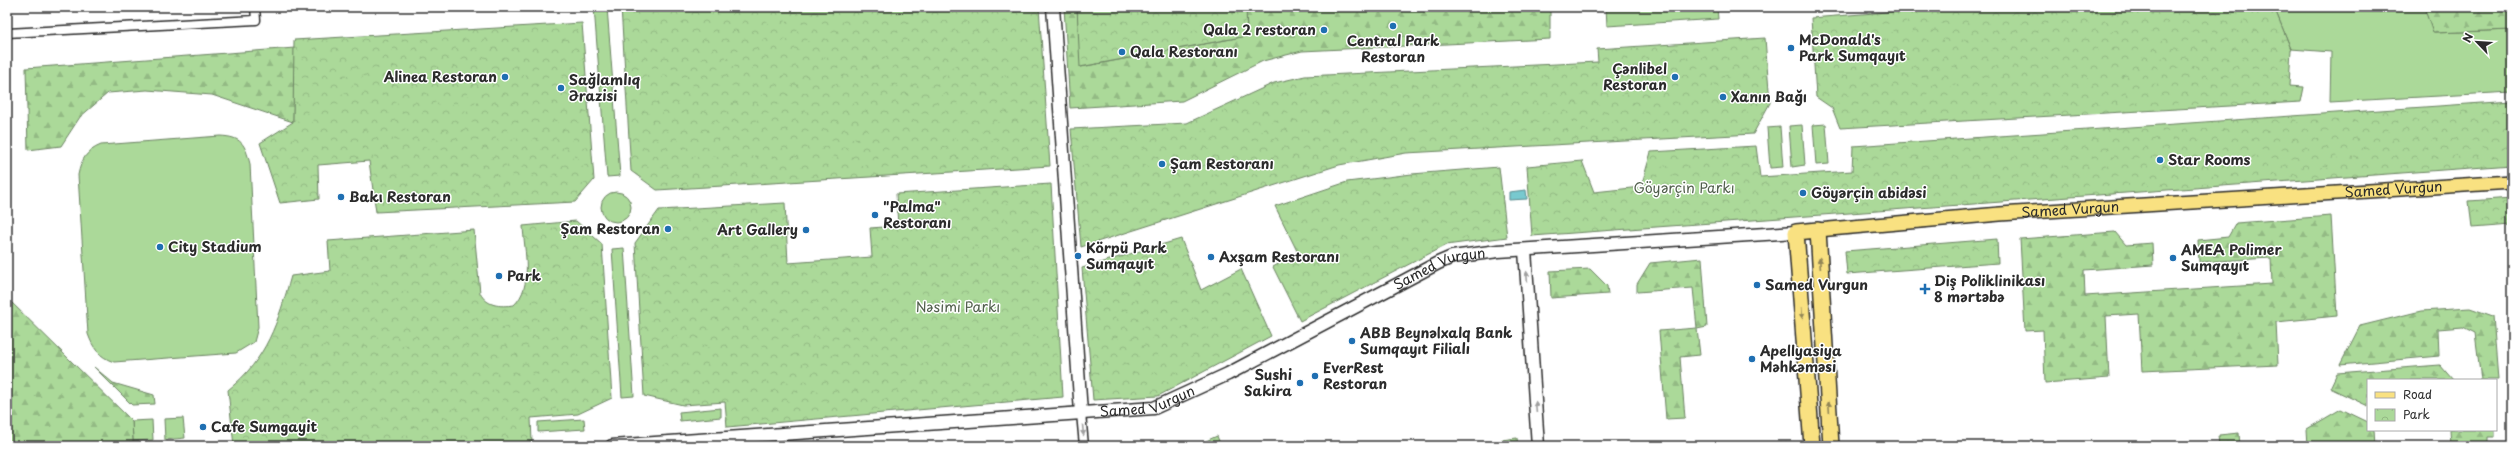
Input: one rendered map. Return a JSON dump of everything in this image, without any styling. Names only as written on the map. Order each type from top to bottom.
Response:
[{"type":"highway","name":"Samed Vurgun","points":[[1796,232],[1818,230]]},
{"type":"highway","points":[[1818,230],[1831,446]]},
{"type":"highway","points":[[1796,232],[1812,446]]},
{"type":"main road","points":[[1053,7],[1081,413]]},
{"type":"main road","name":"Samed Vurgun","points":[[1818,230],[2000,214],[2512,182]]},
{"type":"main road","name":"Samed Vurgun","points":[[613,446],[654,445],[1081,413],[1144,410],[1162,406],[1228,374],[1438,262],[1465,254],[1796,232]]},
{"type":"main road","points":[[1525,250],[1538,446]]},
{"type":"street","points":[[7,33],[256,20],[255,7]]},
{"type":"street","points":[[1081,413],[1084,446]]},
{"type":"green space","points":[[594,7],[607,7],[620,176],[607,177]]},
{"type":"green space","points":[[621,7],[1039,7],[1050,166],[657,190],[631,171]]},
{"type":"green space","points":[[1064,7],[1077,7],[1081,67],[1247,36],[1246,7],[1550,7],[1550,39],[1302,51],[1263,61],[1182,101],[1070,108]]},
{"type":"green space","name":"Qala Restoranı","points":[[1077,7],[1246,7],[1247,36],[1080,67]]},
{"type":"green space","points":[[1606,7],[1717,7],[1718,19],[1607,26]]},
{"type":"green space","points":[[1950,7],[2274,7],[2291,49],[2289,86],[2304,87],[2301,102],[1840,128],[1832,108],[1816,97],[1811,18]]},
{"type":"green space","points":[[2274,7],[2424,7],[2434,33],[2512,30],[2512,92],[2330,102],[2331,52],[2291,49]]},
{"type":"green space","points":[[2424,7],[2512,7],[2512,30],[2433,33]]},
{"type":"green space","points":[[582,23],[594,180],[575,202],[376,212],[369,161],[318,165],[319,199],[280,203],[260,143],[293,122],[294,40]]},
{"type":"green space","points":[[1765,38],[1770,103],[1753,134],[1406,153],[1339,165],[1081,247],[1071,129],[1187,123],[1274,83],[1305,76],[1598,62],[1597,49]]},
{"type":"green space","points":[[295,48],[293,122],[212,95],[147,90],[108,93],[80,117],[61,146],[28,150],[26,68]]},
{"type":"green space","name":"Göyərçin Parkı","points":[[2512,101],[2512,165],[1532,236],[1527,166],[1582,161],[1594,192],[1641,187],[1651,152],[1756,146],[1760,177],[1852,171],[1853,146]]},
{"type":"green space","points":[[1826,124],[1829,164],[1816,165],[1813,125]]},
{"type":"green space","points":[[1802,125],[1805,165],[1792,167],[1789,126]]},
{"type":"green space","points":[[1780,127],[1783,167],[1770,168],[1767,128]]},
{"type":"green space","points":[[220,136],[233,138],[241,142],[244,146],[250,164],[258,327],[254,342],[236,353],[114,362],[109,360],[100,355],[92,344],[88,334],[78,175],[83,160],[88,153],[101,145]]},
{"type":"green space","points":[[1499,167],[1507,237],[1446,245],[1300,321],[1273,267],[1298,253],[1275,206],[1347,182],[1412,174]]},
{"type":"green space","name":"Nəsimi Parkı","points":[[1051,184],[1063,397],[727,427],[725,402],[683,405],[644,396],[635,243],[659,210],[785,203],[788,263],[872,257],[870,228],[898,226],[896,194]]},
{"type":"green space","points":[[616,192],[622,193],[630,201],[630,213],[622,221],[616,222],[610,221],[602,213],[601,207],[602,201],[610,193]]},
{"type":"green space","points":[[2512,198],[2512,225],[2472,228],[2469,201]]},
{"type":"green space","points":[[2331,216],[2337,316],[2276,322],[2278,365],[2142,371],[2139,314],[2106,316],[2109,378],[2045,383],[2043,330],[2025,331],[2020,239],[2115,232],[2126,245],[2152,243],[2153,265],[2084,270],[2085,296],[2272,284],[2271,258],[2199,262],[2198,240],[2228,237],[2236,223]]},
{"type":"green space","points":[[576,221],[602,244],[612,398],[578,414],[531,418],[532,442],[473,446],[234,446],[228,390],[252,366],[262,352],[276,324],[291,276],[330,271],[328,241],[474,230],[480,293],[486,301],[494,305],[509,306],[514,305],[520,297],[526,278],[526,257],[523,226]]},
{"type":"green space","points":[[1181,239],[1201,290],[1241,269],[1271,336],[1158,396],[1093,400],[1082,268]]},
{"type":"green space","points":[[1997,239],[1998,263],[1847,274],[1845,251]]},
{"type":"green space","points":[[624,248],[634,396],[622,397],[612,249]]},
{"type":"green space","points":[[1702,258],[1707,327],[1697,329],[1700,355],[1680,357],[1685,418],[1666,419],[1659,331],[1697,328],[1693,288],[1637,292],[1637,284],[1650,263]]},
{"type":"green space","points":[[1590,269],[1607,286],[1608,294],[1551,298],[1550,271]]},
{"type":"green space","points":[[7,298],[132,421],[133,441],[131,445],[7,446]]},
{"type":"green space","points":[[2470,308],[2493,316],[2498,380],[2481,379],[2475,333],[2463,327],[2438,329],[2439,356],[2340,365],[2360,326],[2421,311]]},
{"type":"green space","points":[[2440,365],[2452,379],[2367,379],[2367,406],[2330,388],[2337,373]]},
{"type":"green space","points":[[94,367],[113,383],[154,395],[155,404],[132,405]]},
{"type":"green space","points":[[721,408],[721,417],[680,421],[679,412]]},
{"type":"green space","points":[[2341,409],[2367,422],[2367,431],[2374,431],[2375,446],[2308,446],[2307,429]]},
{"type":"green space","points":[[183,418],[185,438],[165,440],[164,419]]},
{"type":"green space","points":[[584,419],[585,429],[538,432],[538,422]]},
{"type":"green space","points":[[152,420],[153,440],[133,441],[132,421]]},
{"type":"green space","points":[[2450,431],[2495,431],[2495,437],[2488,437],[2488,446],[2451,446]]},
{"type":"green space","points":[[2239,433],[2240,446],[2220,446],[2219,435]]},
{"type":"green space","points":[[1217,436],[1221,446],[1195,446]]},
{"type":"green space","points":[[1517,438],[1518,446],[1501,446],[1501,440]]},
{"type":"water","points":[[1526,190],[1527,199],[1509,200],[1509,192]]},
{"type":"place","name":"Central Park Restoran","points":[[1393,26]]},
{"type":"place","name":"Qala 2 restoran","points":[[1324,30]]},
{"type":"place","name":"McDonald's Park Sumqayıt","points":[[1791,48]]},
{"type":"place","name":"Qala Restoranı","points":[[1122,52]]},
{"type":"place","name":"Alinea Restoran","points":[[505,77]]},
{"type":"place","name":"Çənlibel Restoran","points":[[1675,77]]},
{"type":"place","name":"Sağlamlıq Ərazisi","points":[[561,88]]},
{"type":"place","name":"Xanın Bağı","points":[[1723,97]]},
{"type":"place","name":"Star Rooms","points":[[2160,160]]},
{"type":"place","name":"Şam Restoranı","points":[[1162,164]]},
{"type":"place","name":"Göyərçin abidəsi","points":[[1803,193]]},
{"type":"place","name":"Bakı Restoran","points":[[341,197]]},
{"type":"place","name":"\"Palma\" Restoranı","points":[[875,215]]},
{"type":"place","name":"Şam Restoran","points":[[668,229]]},
{"type":"place","name":"Art Gallery","points":[[806,230]]},
{"type":"place","name":"City Stadium","points":[[160,247]]},
{"type":"place","name":"Körpü Park Sumqayıt","points":[[1078,256]]},
{"type":"place","name":"Axşam Restoranı","points":[[1211,257]]},
{"type":"place","name":"AMEA Polimer Sumqayıt","points":[[2173,258]]},
{"type":"place","name":"Park","points":[[499,276]]},
{"type":"place","name":"Samed Vurgun","points":[[1757,285]]},
{"type":"place","name":"Diş Poliklinikası 8 mərtəbə","points":[[1925,289]]},
{"type":"place","name":"ABB Beynəlxalq Bank Sumqayıt Filialı","points":[[1352,341]]},
{"type":"place","name":"Apellyasiya Məhkəməsi","points":[[1752,359]]},
{"type":"place","name":"EverRest Restoran","points":[[1315,376]]},
{"type":"place","name":"Sushi Sakira","points":[[1300,383]]},
{"type":"place","name":"Cafe Sumgayit","points":[[203,427]]}]
